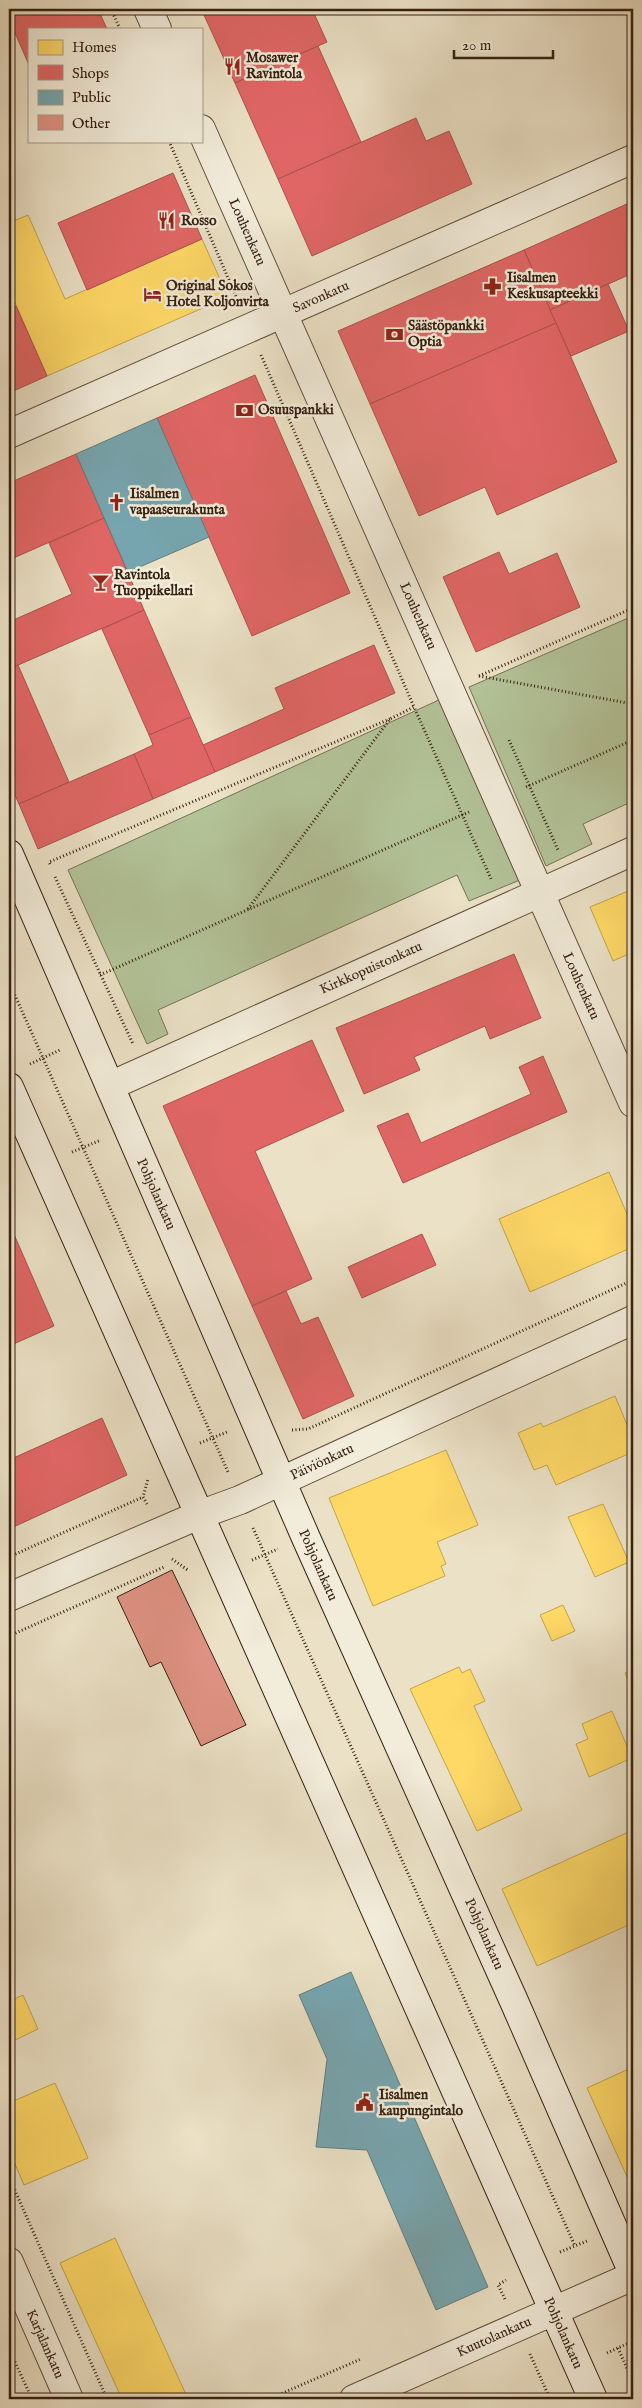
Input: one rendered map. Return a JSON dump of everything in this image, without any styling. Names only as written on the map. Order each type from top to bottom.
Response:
[{"type":"street","points":[[148,9],[157,28]]},
{"type":"street","name":"Louhenkatu","points":[[202,131],[633,1103]]},
{"type":"street","name":"Savonkatu","points":[[9,434],[633,158]]},
{"type":"street","name":"Kirkkopuistonkatu","points":[[110,1086],[633,851]]},
{"type":"street","name":"Pohjolankatu","points":[[9,854],[281,1481],[513,1998],[633,2274]]},
{"type":"street","name":"Pohjolankatu","points":[[16,1077],[16,1122],[43,1164],[552,2312],[593,2399]]},
{"type":"street","name":"Päiviönkatu","points":[[9,1598],[199,1515],[240,1500],[633,1320]]},
{"type":"street","name":"Karjalankatu","points":[[9,2262],[69,2399]]},
{"type":"street","name":"Kuutolankatu","points":[[354,2399],[552,2312],[633,2274]]},
{"type":"path","points":[[111,9],[120,28]]},
{"type":"path","points":[[168,142],[493,884]]},
{"type":"path","points":[[479,676],[633,608]]},
{"type":"path","points":[[479,676],[483,684]]},
{"type":"path","points":[[479,676],[633,704]]},
{"type":"path","points":[[135,1049],[49,862],[390,719],[414,707]]},
{"type":"path","points":[[248,909],[390,719]]},
{"type":"path","points":[[506,735],[560,855]]},
{"type":"path","points":[[530,786],[633,740]]},
{"type":"path","points":[[100,975],[477,808]]},
{"type":"path","points":[[9,982],[575,2246]]},
{"type":"path","points":[[16,1077],[42,1058],[60,1050]]},
{"type":"path","points":[[43,1164],[128,1129]]},
{"type":"path","points":[[308,1429],[633,1280]]},
{"type":"path","points":[[172,1455],[255,1420]]},
{"type":"path","points":[[9,1557],[143,1497]]},
{"type":"path","points":[[244,1564],[285,1546]]},
{"type":"path","points":[[174,1562],[187,1569],[191,1576]]},
{"type":"path","points":[[9,1636],[165,1566]]},
{"type":"path","points":[[9,2177],[107,2399]]},
{"type":"path","points":[[633,2341],[618,2348],[633,2382]]},
{"type":"path","points":[[9,2349],[32,2399]]},
{"type":"green space","points":[[633,616],[633,801],[583,824],[592,844],[546,866],[469,687]]},
{"type":"green space","points":[[441,699],[520,880],[469,901],[457,875],[158,1010],[168,1034],[147,1044],[68,870]]},
{"type":"building: Homes","name":"Original Sokos Hotel Koljonvirta","points":[[28,215],[65,299],[202,239],[228,297],[47,376],[9,289],[9,223]]},
{"type":"building: Homes","points":[[633,889],[633,952],[613,961],[590,907]]},
{"type":"building: Homes","points":[[633,987],[633,1003],[628,990]]},
{"type":"building: Homes","points":[[609,1172],[633,1228],[633,1247],[530,1292],[499,1219]]},
{"type":"building: Homes","points":[[615,1396],[633,1439],[633,1452],[556,1485],[547,1465],[534,1470],[518,1433],[541,1423],[543,1427]]},
{"type":"building: Homes","points":[[446,1450],[478,1525],[437,1542],[446,1564],[441,1566],[445,1576],[373,1606],[329,1498]]},
{"type":"building: Homes","points":[[603,1504],[629,1562],[595,1577],[568,1517]]},
{"type":"building: Homes","points":[[563,1605],[575,1631],[552,1641],[540,1615]]},
{"type":"building: Homes","points":[[459,1667],[462,1673],[470,1669],[485,1701],[474,1706],[522,1810],[477,1831],[410,1689]]},
{"type":"building: Homes","points":[[633,1669],[633,1692],[625,1673]]},
{"type":"building: Homes","points":[[612,1711],[632,1758],[589,1777],[576,1744],[588,1739],[582,1724]]},
{"type":"building: Homes","points":[[633,1830],[633,1923],[537,1966],[502,1889]]},
{"type":"building: Homes","points":[[23,1995],[38,2029],[9,2043],[9,1997],[10,2001]]},
{"type":"building: Homes","points":[[633,2067],[633,2190],[587,2088]]},
{"type":"building: Homes","points":[[55,2083],[88,2158],[24,2185],[9,2150],[9,2103]]},
{"type":"building: Homes","points":[[115,2238],[188,2399],[122,2399],[60,2263]]},
{"type":"building: Shops","points":[[9,9],[98,9],[107,28],[28,28],[28,63],[9,19]]},
{"type":"building: Shops","points":[[201,9],[219,9],[204,15]]},
{"type":"building: Shops","points":[[219,9],[312,9],[327,42],[235,83],[204,15]]},
{"type":"building: Shops","points":[[318,46],[361,142],[278,179],[235,83]]},
{"type":"building: Shops","points":[[416,118],[426,141],[449,131],[472,184],[312,256],[278,179]]},
{"type":"building: Shops","points":[[173,173],[202,239],[87,290],[58,223]]},
{"type":"building: Shops","points":[[629,203],[633,212],[633,273],[550,310],[524,250]]},
{"type":"building: Shops","points":[[524,250],[556,323],[370,404],[338,331]]},
{"type":"building: Shops","points":[[608,284],[629,331],[571,356],[550,310]]},
{"type":"building: Shops","points":[[16,306],[47,376],[9,393],[9,309]]},
{"type":"building: Shops","points":[[556,323],[617,462],[497,515],[485,487],[419,516],[370,404]]},
{"type":"building: Shops","points":[[255,375],[350,593],[252,636],[157,418]]},
{"type":"building: Shops","points":[[76,454],[104,518],[9,560],[9,483]]},
{"type":"building: Shops","name":"Ravintola Tuoppikellari","points":[[104,518],[144,610],[9,669],[9,622],[72,594],[49,543]]},
{"type":"building: Shops","points":[[499,552],[509,574],[557,553],[580,607],[476,652],[443,577]]},
{"type":"building: Shops","points":[[144,610],[191,717],[149,735],[102,629]]},
{"type":"building: Shops","points":[[374,645],[395,693],[215,772],[203,745],[284,709],[275,688]]},
{"type":"building: Shops","points":[[18,665],[69,782],[19,804],[9,782],[9,669]]},
{"type":"building: Shops","points":[[191,717],[215,772],[153,799],[134,754],[153,745],[149,735]]},
{"type":"building: Shops","points":[[134,754],[153,799],[38,849],[19,804]]},
{"type":"building: Shops","points":[[514,954],[541,1018],[490,1039],[485,1026],[414,1057],[420,1070],[364,1094],[336,1028]]},
{"type":"building: Shops","points":[[312,1040],[344,1111],[255,1151],[312,1279],[252,1306],[163,1106]]},
{"type":"building: Shops","points":[[543,1056],[567,1112],[403,1183],[377,1126],[408,1113],[421,1143],[531,1094],[519,1067]]},
{"type":"building: Shops","points":[[9,1223],[54,1326],[9,1346]]},
{"type":"building: Shops","points":[[422,1234],[436,1265],[362,1298],[348,1267]]},
{"type":"building: Shops","points":[[286,1291],[301,1324],[318,1317],[354,1396],[303,1419],[252,1306]]},
{"type":"building: Shops","points":[[102,1418],[127,1475],[9,1529],[9,1460]]},
{"type":"building: Public","points":[[157,418],[209,537],[128,572],[76,454]]},
{"type":"building: Public","name":"Iisalmen kaupungintalo","points":[[351,1972],[488,2287],[436,2310],[367,2150],[316,2147],[327,2059],[299,1995]]},
{"type":"building: Other","points":[[172,1570],[246,1725],[201,1746],[161,1662],[150,1667],[117,1597]]},
{"type":"place","name":"Mosawer Ravintola","points":[[232,66]]},
{"type":"place","name":"Rosso","points":[[167,221]]},
{"type":"place","name":"Iisalmen Keskusapteekki","points":[[493,286]]},
{"type":"place","name":"Original Sokos Hotel Koljonvirta","points":[[152,294]]},
{"type":"place","name":"Säästöpankki Optia","points":[[394,334]]},
{"type":"place","name":"Osuuspankki","points":[[244,410]]},
{"type":"place","name":"Iisalmen vapaaseurakunta","points":[[116,502]]},
{"type":"place","name":"Ravintola Tuoppikellari","points":[[100,583]]},
{"type":"place","name":"Iisalmen kaupungintalo","points":[[365,2103]]}]
